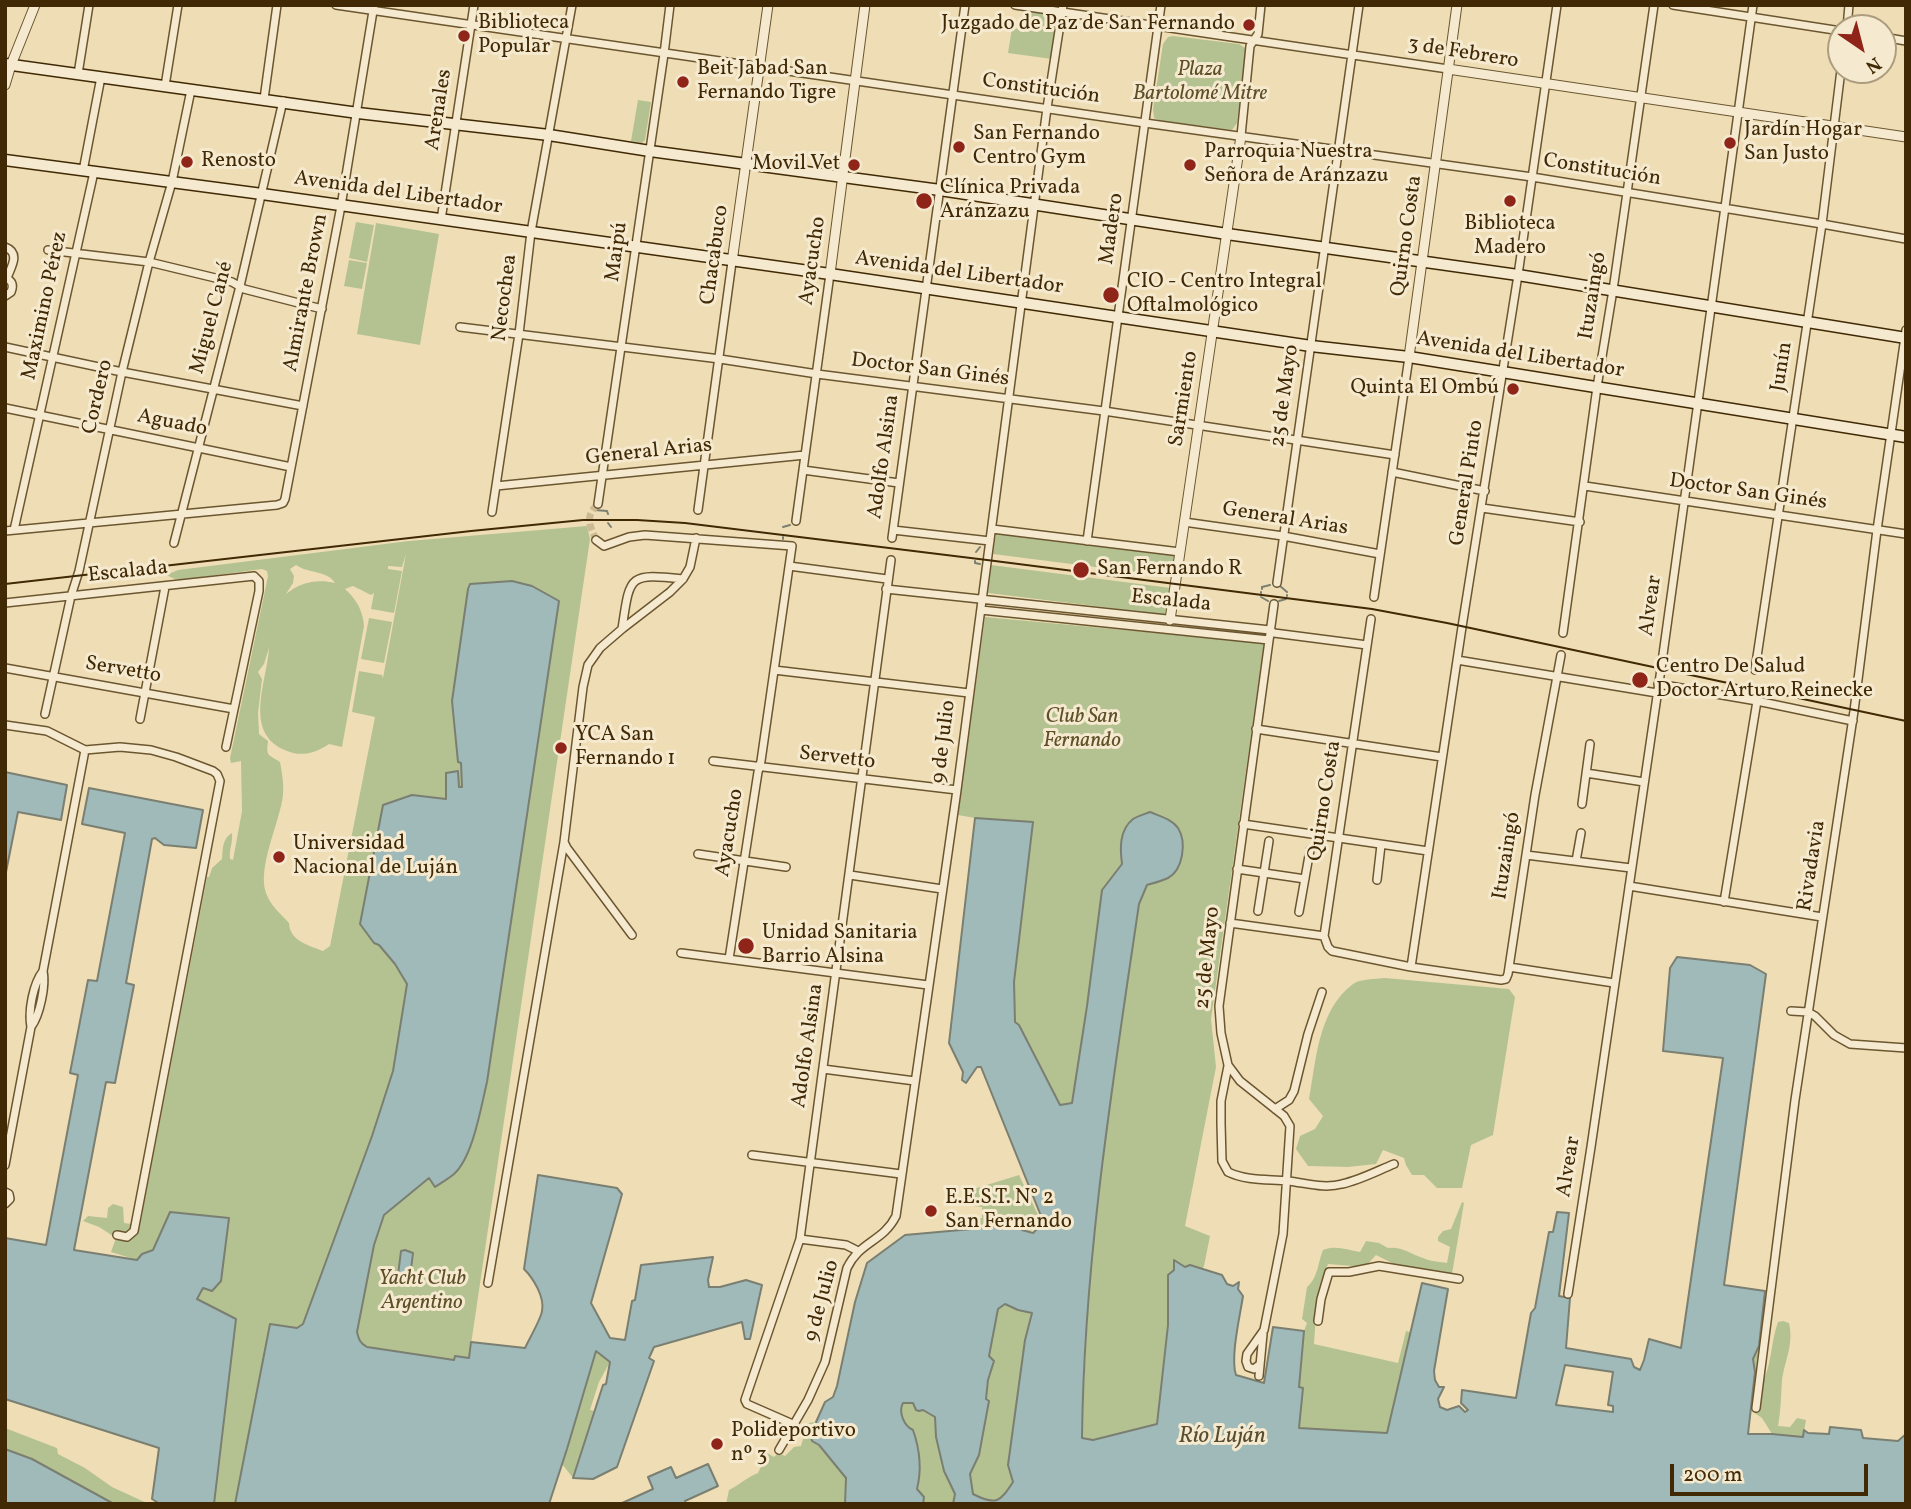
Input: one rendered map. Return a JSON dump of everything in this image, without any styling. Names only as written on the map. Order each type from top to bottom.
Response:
[{"type":"main road","points":[[8,64],[358,113],[549,135],[940,190],[1518,275],[1905,338]]},
{"type":"main road","name":"Avenida del Libertador","points":[[5,160],[830,274],[1311,346],[1409,357],[1906,437]]},
{"type":"street","points":[[5,85],[8,64],[35,5]]},
{"type":"street","points":[[79,74],[89,5]]},
{"type":"street","points":[[165,86],[178,5]]},
{"type":"street","points":[[264,99],[277,5]]},
{"type":"street","name":"Constitución","points":[[336,5],[374,8],[664,54],[1532,177],[1906,239]]},
{"type":"street","name":"Arenales","points":[[441,220],[474,5]]},
{"type":"street","name":"Necochea","points":[[492,512],[519,334],[531,232],[572,5]]},
{"type":"street","name":"Maipú","points":[[598,504],[670,5]]},
{"type":"street","name":"Chacabuco","points":[[698,510],[768,5]]},
{"type":"street","name":"Ayacucho","points":[[796,522],[865,5]]},
{"type":"street","name":"Adolfo Alsina","points":[[965,5],[892,534],[990,541]]},
{"type":"street","name":"3 de Febrero","points":[[1015,5],[1063,8],[1158,28],[1906,137]]},
{"type":"street","name":"Madero","points":[[1087,541],[1161,5]]},
{"type":"street","name":"Sarmiento","points":[[1169,628],[1241,136],[1250,46],[1258,34],[1261,5]]},
{"type":"street","name":"25 de Mayo","points":[[1277,583],[1359,5]]},
{"type":"street","name":"Quirno Costa","points":[[1374,597],[1457,5]]},
{"type":"street","name":"General Pinto","points":[[1411,967],[1557,5]]},
{"type":"street","name":"Ituzaingó","points":[[1563,633],[1654,5]]},
{"type":"street","points":[[1673,5],[1827,29]]},
{"type":"street","name":"Alvear","points":[[1568,1294],[1644,782],[1753,5]]},
{"type":"street","name":"Almirante Brown","points":[[182,514],[277,505],[285,499],[358,113],[374,8]]},
{"type":"street","name":"9 de Julio","points":[[779,1450],[808,1401],[825,1362],[847,1268],[858,1251],[890,1227],[896,1216],[957,790],[1047,108],[1063,8]]},
{"type":"street","name":"Maximino Pérez","points":[[9,530],[40,415],[75,253],[101,77]]},
{"type":"street","name":"Junín","points":[[1755,670],[1822,224],[1839,84]]},
{"type":"street","name":"Cordero","points":[[46,714],[122,372],[172,182],[191,90]]},
{"type":"street","name":"Miguel Cané","points":[[174,543],[240,286],[283,102]]},
{"type":"street","points":[[5,247],[14,254],[6,278],[12,283],[13,289],[5,296]]},
{"type":"street","points":[[48,250],[149,262],[232,282],[244,289],[322,309]]},
{"type":"street","name":"Doctor San Ginés","points":[[460,327],[1104,411],[1395,456]]},
{"type":"street","name":"Rivadavia","points":[[1756,1408],[1808,1012],[1853,721],[1906,331]]},
{"type":"street","points":[[5,346],[122,372],[303,406]]},
{"type":"street","name":"Aguado","points":[[5,408],[291,467]]},
{"type":"street","name":"General Arias","points":[[496,486],[805,455]]},
{"type":"street","points":[[803,470],[899,483]]},
{"type":"street","points":[[1392,472],[1485,491]]},
{"type":"street","name":"Doctor San Ginés","points":[[1585,486],[1906,534]]},
{"type":"street","points":[[1482,508],[1580,522]]},
{"type":"street","points":[[9,530],[182,514]]},
{"type":"street","name":"General Arias","points":[[1185,522],[1380,554]]},
{"type":"street","points":[[992,529],[1180,552]]},
{"type":"street","points":[[488,1283],[564,842],[586,673],[593,657],[608,639],[683,579],[690,567],[696,538],[645,535],[629,537],[604,546],[596,540]]},
{"type":"street","name":"Ayacucho","points":[[696,538],[792,546],[729,959]]},
{"type":"street","name":"Adolfo Alsina","points":[[795,1425],[747,1404],[745,1399],[800,1239],[891,561]]},
{"type":"street","points":[[789,566],[887,579]]},
{"type":"street","name":"Escalada","points":[[5,603],[254,576],[259,581],[259,591],[234,709]]},
{"type":"street","points":[[622,629],[628,590],[634,582],[648,576],[683,579]]},
{"type":"street","points":[[140,719],[165,587]]},
{"type":"street","name":"Escalada","points":[[886,589],[981,599],[1169,628],[1270,630],[1274,633],[1367,645]]},
{"type":"street","name":"25 de Mayo","points":[[1228,1065],[1219,1013],[1274,604]]},
{"type":"street","name":"Escalada","points":[[981,610],[1269,640]]},
{"type":"street","name":"Quirno Costa","points":[[1371,619],[1324,936],[1332,951],[1411,967]]},
{"type":"street","name":"Ituzaingó","points":[[1411,967],[1506,979],[1535,795],[1561,655]]},
{"type":"street","points":[[1457,660],[1557,677],[1757,701],[1853,721]]},
{"type":"street","name":"Servetto","points":[[5,668],[234,709]]},
{"type":"street","points":[[774,670],[969,693]]},
{"type":"street","points":[[1724,902],[1757,701]]},
{"type":"street","points":[[226,747],[234,709]]},
{"type":"street","points":[[5,725],[47,731],[85,750],[120,747],[151,750],[213,771],[220,781],[134,1231],[127,1237],[117,1235]]},
{"type":"street","points":[[1256,729],[1442,757]]},
{"type":"street","points":[[1582,804],[1590,744]]},
{"type":"street","points":[[5,1165],[31,1027],[36,1019],[45,979],[43,971],[85,750]]},
{"type":"street","name":"Servetto","points":[[713,761],[957,790]]},
{"type":"street","points":[[1586,773],[1644,782]]},
{"type":"street","points":[[1243,824],[1428,851]]},
{"type":"street","points":[[1576,861],[1581,833]]},
{"type":"street","points":[[1258,911],[1269,841]]},
{"type":"street","points":[[564,842],[632,935]]},
{"type":"street","points":[[1377,880],[1381,845]]},
{"type":"street","points":[[1300,912],[1310,850]]},
{"type":"street","points":[[698,854],[786,867]]},
{"type":"street","points":[[1526,855],[1631,869]]},
{"type":"street","points":[[1237,869],[1305,879]]},
{"type":"street","points":[[850,875],[943,889]]},
{"type":"street","points":[[1629,886],[1822,917]]},
{"type":"street","points":[[1230,923],[1324,936]]},
{"type":"street","points":[[681,953],[928,985]]},
{"type":"street","points":[[1509,967],[1614,983]]},
{"type":"street","points":[[1275,1109],[1289,1100],[1294,1091],[1322,992]]},
{"type":"street","points":[[1791,1010],[1808,1012],[1815,1016],[1833,1035],[1850,1044],[1906,1048]]},
{"type":"street","points":[[1228,1065],[1240,1081],[1289,1121],[1290,1126],[1283,1234],[1264,1330],[1259,1376]]},
{"type":"street","points":[[1228,1065],[1221,1101],[1222,1161],[1225,1168],[1234,1175],[1258,1180],[1340,1185],[1394,1164]]},
{"type":"street","points":[[823,1069],[915,1081]]},
{"type":"street","points":[[752,1154],[901,1174]]},
{"type":"street","points":[[5,1192],[10,1199],[5,1204]]},
{"type":"street","points":[[800,1239],[846,1245],[858,1251]]},
{"type":"street","points":[[1318,1321],[1329,1272],[1349,1272],[1379,1266],[1459,1279]]},
{"type":"street","points":[[1259,1365],[1254,1369],[1248,1367],[1245,1361],[1251,1347],[1264,1330]]},
{"type":"green space","points":[[1024,9],[1058,15],[1052,59],[1008,53],[1012,28],[1021,29]]},
{"type":"green space","name":"Plaza Bartolomé Mitre","points":[[1168,37],[1239,44],[1245,48],[1237,123],[1232,130],[1154,118],[1163,44]]},
{"type":"green space","points":[[638,100],[651,102],[645,140],[642,143],[631,141]]},
{"type":"green space","points":[[356,222],[374,225],[367,262],[349,258]]},
{"type":"green space","points":[[376,223],[439,234],[420,345],[357,334]]},
{"type":"green space","points":[[349,260],[367,263],[362,289],[344,286]]},
{"type":"green space","name":"Yacht Club Argentino","points":[[587,526],[590,539],[469,1358],[454,1360],[367,1347],[360,1343],[357,1332],[374,1245],[384,1215],[430,1178],[466,1156],[479,1118],[491,1056],[540,726],[452,701],[462,787],[446,773],[446,799],[412,795],[383,805],[360,924],[395,964],[407,984],[393,1071],[303,1324],[298,1328],[270,1325],[235,1504],[214,1504],[236,1319],[197,1299],[203,1288],[155,1246],[137,1260],[111,1252],[116,1238],[83,1221],[88,1216],[107,1218],[108,1208],[113,1204],[123,1207],[124,1223],[140,1225],[207,877],[222,859],[225,841],[232,833],[230,859],[233,860],[242,811],[241,761],[231,763],[230,758],[267,571],[262,569],[187,579],[175,579],[166,575],[178,570],[409,541]],"holes":[[[406,554],[383,678],[382,675],[359,671],[352,712],[375,717],[330,946],[323,951],[296,938],[289,923],[266,893],[264,871],[281,806],[283,787],[280,762],[269,754],[268,741],[259,734],[258,713],[262,679],[258,672],[264,664],[269,648],[260,706],[265,733],[273,743],[298,754],[314,752],[329,744],[342,747],[364,626],[358,605],[345,589],[353,586],[371,595],[374,593],[371,609],[394,613],[402,571],[388,569],[388,566],[402,567]],[[296,565],[323,574],[335,583],[309,582],[286,594],[293,583],[294,576],[290,569]]]},
{"type":"green space","points":[[996,533],[1176,555],[1174,577],[993,554]]},
{"type":"green space","points":[[991,565],[1171,588],[1168,615],[988,593]]},
{"type":"green space","name":"Club San Fernando","points":[[985,617],[1264,643],[1211,1019],[1216,1067],[1185,1226],[1210,1236],[1204,1266],[1202,1269],[1191,1265],[1185,1267],[1174,1261],[1174,1270],[1168,1276],[1168,1324],[1157,1424],[1093,1440],[1081,1439],[1090,1272],[1105,1140],[1139,904],[1147,885],[1168,878],[1120,848],[1123,864],[1102,890],[1072,1103],[1060,1105],[1015,1022],[1014,982],[1033,822],[958,815]]},
{"type":"green space","points":[[369,618],[392,622],[384,663],[361,659]]},
{"type":"green space","points":[[1385,978],[1509,989],[1515,997],[1493,1135],[1471,1145],[1462,1188],[1437,1188],[1424,1175],[1412,1175],[1404,1158],[1383,1150],[1376,1164],[1348,1167],[1308,1166],[1296,1149],[1300,1136],[1315,1129],[1323,1116],[1309,1099],[1320,1037],[1332,1008],[1341,995],[1356,982]]},
{"type":"green space","points":[[1019,1175],[1039,1217],[1034,1229],[1027,1231],[1016,1223],[969,1227],[974,1219],[982,1218],[982,1207],[965,1205],[964,1192]]},
{"type":"green space","points":[[1462,1202],[1464,1203],[1452,1274],[1398,1266],[1376,1255],[1365,1267],[1328,1264],[1321,1283],[1314,1344],[1398,1363],[1406,1331],[1410,1332],[1387,1433],[1299,1428],[1303,1388],[1299,1388],[1307,1323],[1302,1319],[1307,1287],[1316,1275],[1323,1250],[1337,1248],[1360,1252],[1366,1241],[1447,1263],[1450,1247],[1438,1241],[1438,1237],[1443,1231],[1451,1229]]},
{"type":"green space","points":[[1005,1304],[1032,1313],[1025,1340],[1008,1465],[1013,1482],[1001,1498],[992,1501],[973,1494],[970,1474],[979,1455],[989,1402],[986,1400],[988,1380],[994,1362],[989,1356],[998,1309]]},
{"type":"green space","points":[[1778,1322],[1789,1323],[1790,1338],[1782,1380],[1778,1426],[1790,1427],[1797,1418],[1806,1420],[1803,1437],[1772,1434],[1762,1418],[1750,1410],[1755,1372],[1752,1359],[1759,1346],[1764,1379]]},
{"type":"green space","points":[[596,1351],[610,1362],[599,1382],[590,1410],[595,1411],[573,1478],[562,1464]]},
{"type":"green space","points":[[903,1403],[913,1403],[935,1417],[936,1437],[944,1471],[955,1494],[953,1504],[923,1504],[924,1497],[917,1489],[920,1466],[909,1429],[902,1417]]},
{"type":"green space","points":[[816,1422],[817,1429],[812,1441],[846,1478],[845,1504],[726,1504],[729,1490],[758,1473],[767,1453],[774,1457],[778,1453],[785,1456],[794,1447],[801,1446],[801,1433],[808,1423]]},
{"type":"green space","points":[[5,1428],[57,1448],[58,1454],[85,1468],[112,1487],[149,1504],[114,1504],[32,1459],[5,1449]]},
{"type":"water","points":[[512,581],[532,586],[559,601],[487,1082],[475,1131],[461,1166],[435,1187],[429,1178],[384,1215],[374,1245],[358,1337],[367,1347],[454,1360],[455,1356],[469,1358],[471,1342],[525,1348],[542,1311],[538,1288],[524,1269],[538,1175],[617,1188],[622,1194],[591,1303],[610,1338],[625,1340],[641,1265],[713,1257],[709,1287],[746,1280],[762,1285],[750,1339],[745,1339],[742,1322],[654,1347],[649,1358],[654,1361],[617,1467],[593,1479],[573,1478],[603,1385],[606,1384],[610,1362],[596,1351],[549,1504],[235,1504],[270,1324],[297,1328],[303,1324],[393,1071],[407,984],[395,964],[360,924],[383,805],[412,795],[446,799],[446,773],[458,771],[459,787],[462,787],[452,701],[468,589],[470,584]]},
{"type":"water","points":[[5,772],[67,785],[61,820],[18,812],[5,877]]},
{"type":"water","points":[[89,788],[203,810],[196,848],[164,845],[155,838],[152,839],[126,983],[134,985],[115,1083],[106,1082],[74,1250],[137,1260],[142,1254],[153,1250],[170,1212],[229,1218],[221,1281],[212,1291],[203,1288],[197,1299],[236,1319],[214,1504],[160,1504],[152,1499],[159,1448],[5,1399],[5,1238],[46,1245],[78,1075],[70,1073],[88,980],[97,981],[125,833],[82,824]]},
{"type":"water","name":"Río Luján","points":[[1150,812],[1172,822],[1178,828],[1183,848],[1177,869],[1166,879],[1147,885],[1139,904],[1094,1237],[1082,1438],[1093,1440],[1157,1424],[1168,1325],[1168,1275],[1174,1270],[1174,1260],[1185,1267],[1190,1265],[1222,1275],[1227,1284],[1233,1286],[1239,1282],[1238,1289],[1243,1296],[1235,1348],[1236,1375],[1264,1383],[1273,1327],[1304,1331],[1299,1387],[1303,1388],[1299,1428],[1387,1433],[1422,1283],[1448,1289],[1434,1371],[1439,1387],[1444,1387],[1438,1399],[1440,1407],[1447,1410],[1459,1406],[1465,1412],[1468,1410],[1461,1403],[1462,1390],[1516,1398],[1531,1313],[1535,1308],[1549,1232],[1553,1232],[1557,1212],[1569,1213],[1559,1296],[1570,1298],[1566,1348],[1631,1359],[1634,1367],[1640,1370],[1649,1339],[1681,1348],[1723,1058],[1663,1051],[1670,968],[1677,957],[1750,965],[1766,974],[1724,1285],[1765,1291],[1759,1346],[1753,1359],[1755,1372],[1748,1434],[1803,1437],[1804,1430],[1808,1433],[1829,1434],[1830,1427],[1861,1430],[1863,1438],[1898,1441],[1906,1434],[1906,1504],[953,1504],[955,1494],[944,1471],[936,1437],[935,1417],[923,1410],[916,1410],[913,1403],[903,1403],[903,1418],[913,1430],[920,1460],[917,1489],[924,1497],[923,1504],[845,1504],[846,1478],[811,1437],[815,1435],[816,1422],[825,1402],[833,1397],[837,1386],[855,1302],[867,1263],[905,1235],[1016,1225],[1033,1233],[1038,1228],[1041,1216],[981,1067],[977,1067],[966,1083],[962,1080],[963,1072],[949,1043],[975,818],[1033,822],[1014,982],[1015,1022],[1060,1105],[1072,1103],[1102,890],[1122,864],[1121,846],[1128,823]],"holes":[[[1005,1304],[1032,1313],[1025,1340],[1008,1465],[1013,1482],[1001,1498],[992,1501],[973,1494],[970,1474],[979,1455],[989,1401],[986,1399],[988,1380],[994,1361],[989,1356],[998,1309]],[[1565,1365],[1613,1372],[1608,1405],[1613,1406],[1613,1412],[1556,1405]]]},
{"type":"water","points":[[401,1251],[413,1253],[410,1277],[398,1275]]},
{"type":"water","points":[[5,1449],[32,1459],[114,1504],[5,1504]]},
{"type":"water","points":[[708,1464],[718,1486],[685,1501],[686,1504],[620,1504],[653,1489],[648,1477],[671,1467],[676,1478]]},
{"type":"waterway","points":[[595,510],[607,511],[608,514]]},
{"type":"waterway","points":[[608,523],[611,527]]},
{"type":"waterway","points":[[783,527],[790,525]]},
{"type":"waterway","points":[[976,552],[980,547]]},
{"type":"waterway","points":[[975,561],[980,564]]},
{"type":"waterway","points":[[1262,589],[1270,585]]},
{"type":"waterway","points":[[1280,586],[1287,592]]},
{"type":"waterway","points":[[1261,597],[1268,601]]},
{"type":"waterway","points":[[1279,601],[1286,599]]},
{"type":"tunnel","points":[[596,540],[590,517],[598,504]]},
{"type":"tram line","points":[[5,584],[583,520],[685,523],[1372,609],[1906,721]]},
{"type":"place","name":"Juzgado de Paz de San Fernando","points":[[1249,25]]},
{"type":"place","name":"Biblioteca Popular","points":[[464,36]]},
{"type":"place","name":"Beit Jabad San Fernando Tigre","points":[[683,82]]},
{"type":"place","name":"Jardín Hogar San Justo","points":[[1730,143]]},
{"type":"place","name":"San Fernando Centro Gym","points":[[959,147]]},
{"type":"place","name":"Renosto","points":[[187,162]]},
{"type":"place","name":"Movil Vet","points":[[854,165]]},
{"type":"place","name":"Parroquia Nuestra Señora de Aránzazu","points":[[1190,165]]},
{"type":"place","name":"Clínica Privada Aránzazu","points":[[924,201]]},
{"type":"place","name":"Biblioteca Madero","points":[[1510,201]]},
{"type":"place","name":"CIO - Centro Integral Oftalmológico","points":[[1111,295]]},
{"type":"place","name":"Quinta El Ombú","points":[[1513,389]]},
{"type":"place","name":"San Fernando R","points":[[1081,570]]},
{"type":"place","name":"Centro De Salud Doctor Arturo Reinecke","points":[[1640,680]]},
{"type":"place","name":"YCA San Fernando 1","points":[[561,748]]},
{"type":"place","name":"Universidad Nacional de Luján","points":[[279,857]]},
{"type":"place","name":"Unidad Sanitaria Barrio Alsina","points":[[746,946]]},
{"type":"place","name":"E.E.S.T. N° 2 San Fernando","points":[[931,1211]]},
{"type":"place","name":"Polideportivo nº 3","points":[[717,1444]]}]
